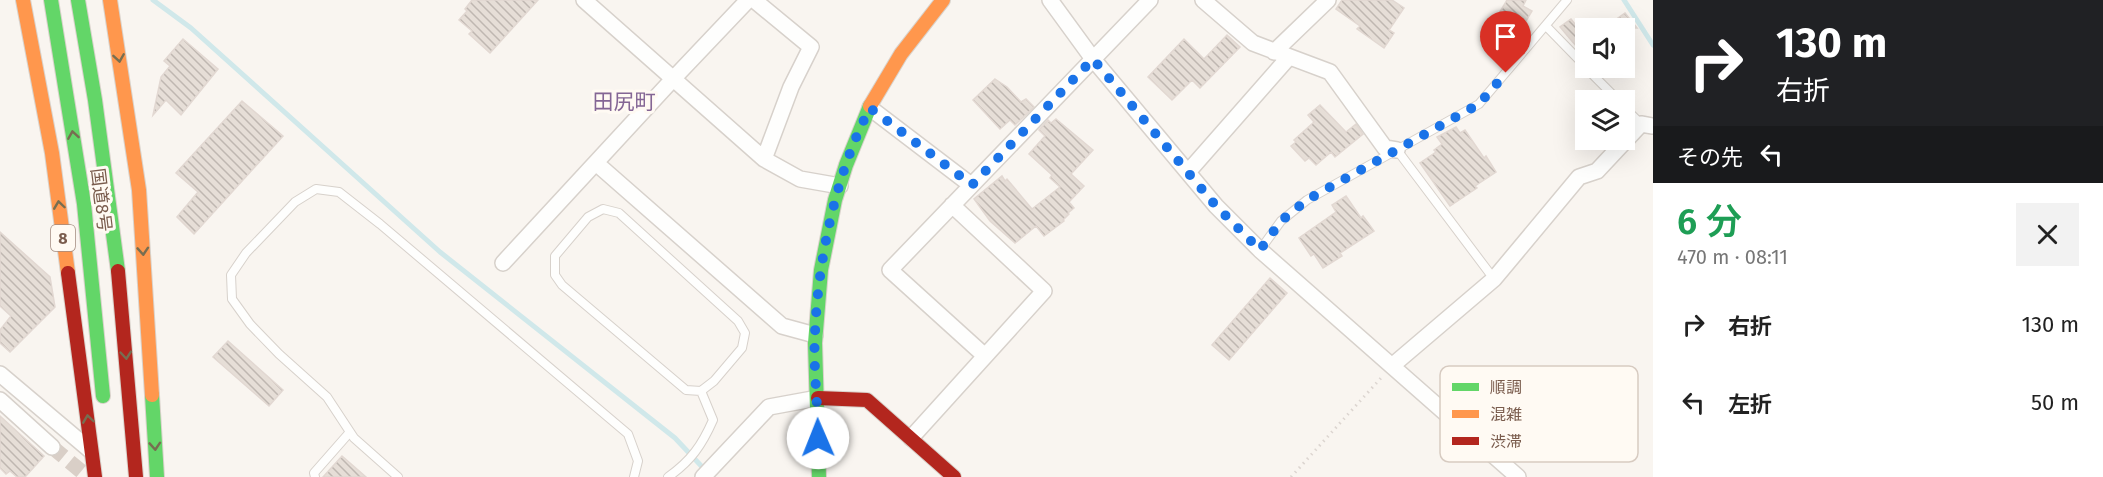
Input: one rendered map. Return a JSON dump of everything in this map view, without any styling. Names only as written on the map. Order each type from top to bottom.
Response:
[{"type":"main road","name":"8","points":[[22,0],[52,153],[95,477]]},
{"type":"main road","name":"国道8号","points":[[51,0],[84,204],[105,415]]},
{"type":"main road","name":"国道8号","points":[[78,0],[95,100],[121,296],[136,477]]},
{"type":"main road","points":[[110,0],[139,190],[157,477]]},
{"type":"main road","points":[[819,477],[815,335],[819,284],[840,186],[851,150],[893,65],[943,0]]},
{"type":"main road","points":[[818,398],[867,399],[954,477]]},
{"type":"street","points":[[584,0],[764,159],[800,179],[840,186]]},
{"type":"street","points":[[503,263],[748,0]]},
{"type":"street","points":[[754,0],[811,47],[792,87],[764,159]]},
{"type":"street","points":[[1050,0],[1093,59],[1216,206],[1260,250],[1440,407]]},
{"type":"street","points":[[985,356],[890,270],[1150,0]]},
{"type":"street","points":[[1203,0],[1253,43],[1330,72],[1385,148],[1396,150]]},
{"type":"street","points":[[1274,52],[1328,0]]},
{"type":"street","points":[[1188,172],[1289,57]]},
{"type":"street","points":[[870,108],[972,185]]},
{"type":"street","points":[[1393,365],[1494,279],[1579,177],[1596,171],[1647,125]]},
{"type":"street","points":[[596,163],[782,326],[815,335]]},
{"type":"street","points":[[911,438],[1044,291],[952,205]]},
{"type":"street","points":[[0,374],[92,452]]},
{"type":"street","points":[[706,473],[769,407],[818,398]]},
{"type":"street","points":[[0,400],[52,447]]},
{"type":"street","points":[[1501,462],[1518,477]]},
{"type":"lane","points":[[1260,250],[1281,221],[1307,200],[1479,104],[1567,0]]},
{"type":"lane","points":[[1546,26],[1575,56]]},
{"type":"lane","points":[[1597,78],[1608,90]]},
{"type":"lane","points":[[1635,116],[1647,125]]},
{"type":"lane","points":[[1396,150],[1494,279]]},
{"type":"lane","points":[[398,477],[354,438],[327,398],[250,324],[232,299],[231,275],[246,253],[295,202],[316,189],[339,192],[356,204],[628,434],[638,461],[634,477]]},
{"type":"lane","points":[[603,209],[619,213],[738,321],[745,333],[742,348],[714,381],[701,391],[686,390],[562,285],[555,275],[555,256],[588,217],[603,209]]},
{"type":"lane","points":[[668,477],[682,467],[702,445],[713,420],[701,391]]},
{"type":"lane","points":[[315,477],[314,473],[327,456],[350,432]]},
{"type":"path","points":[[1292,477],[1393,365]]},
{"type":"building","points":[[472,0],[538,0],[490,53],[469,34],[472,31],[459,20],[467,11],[465,9]]},
{"type":"building","points":[[1342,0],[1392,0],[1404,8],[1389,30],[1394,33],[1384,48],[1357,29],[1360,26],[1336,9]]},
{"type":"building","points":[[1507,0],[1526,0],[1523,6],[1532,11],[1508,45],[1499,40],[1494,49],[1483,40]]},
{"type":"building","points":[[1625,13],[1629,18],[1618,18]]},
{"type":"building","points":[[1571,19],[1575,24],[1575,45],[1560,27]]},
{"type":"building","points":[[1227,35],[1240,47],[1200,88],[1192,80],[1172,100],[1148,77],[1184,39],[1204,59]]},
{"type":"building","points":[[183,39],[218,69],[181,115],[166,100],[153,115],[161,77],[170,66],[164,61]]},
{"type":"building","points":[[995,79],[1007,87],[1021,102],[1026,99],[1034,107],[1015,125],[1010,120],[1000,129],[973,100]]},
{"type":"building","points":[[242,101],[283,136],[194,234],[177,217],[198,192],[176,173]]},
{"type":"building","points":[[1320,105],[1346,132],[1356,124],[1363,134],[1335,157],[1331,152],[1316,165],[1309,158],[1305,161],[1291,146],[1296,142],[1294,140],[1314,122],[1308,115]]},
{"type":"building","points":[[1056,119],[1093,150],[1071,174],[1084,186],[1069,202],[1074,208],[1064,221],[1044,236],[1036,226],[1015,243],[990,221],[974,199],[1002,176],[1032,209],[1060,187],[1050,178],[1052,175],[1029,154],[1045,136],[1039,130],[1048,120],[1051,123]]},
{"type":"building","points":[[1456,127],[1460,133],[1465,130],[1496,172],[1450,206],[1420,163],[1436,152],[1434,150],[1442,144],[1437,137]]},
{"type":"building","points":[[1346,196],[1361,218],[1363,216],[1374,231],[1340,253],[1342,256],[1323,268],[1314,254],[1311,256],[1299,238],[1336,212],[1332,205]]},
{"type":"building","points":[[0,232],[50,277],[55,307],[10,352],[0,343],[0,330],[11,316],[0,306]]},
{"type":"building","points":[[1270,278],[1287,293],[1229,360],[1212,345]]},
{"type":"building","points":[[228,341],[283,390],[269,406],[213,357]]},
{"type":"building","points":[[0,416],[44,456],[25,477],[17,477],[10,471],[6,474],[0,468]]},
{"type":"building","points":[[342,456],[366,477],[323,477]]},
{"type":"waterway","points":[[153,0],[191,28],[440,252],[675,438],[706,471]]},
{"type":"waterway","points":[[1624,0],[1653,45]]},
{"type":"tunnel","points":[[52,447],[88,477]]},
{"type":"traffic: fast","points":[[51,0],[84,204],[103,396]]},
{"type":"traffic: fast","points":[[78,0],[95,100],[118,271]]},
{"type":"traffic: fast","points":[[819,477],[815,343],[821,270],[835,200],[846,165],[870,106]]},
{"type":"traffic: fast","points":[[152,395],[157,477]]},
{"type":"traffic: slow","points":[[23,0],[52,153],[68,273]]},
{"type":"traffic: slow","points":[[110,0],[139,190],[152,395]]},
{"type":"traffic: slow","points":[[870,106],[901,54],[943,0]]},
{"type":"traffic: jam","points":[[118,271],[136,477]]},
{"type":"traffic: jam","points":[[68,273],[95,477]]},
{"type":"traffic: jam","points":[[818,398],[867,400],[954,477]]},
{"type":"district","name":"田尻町","points":[[624,102]]},
{"type":"route","points":[[818,438],[815,335],[819,284],[840,186],[851,150],[870,108],[972,185],[1093,59],[1216,206],[1260,250],[1281,221],[1307,200],[1479,104],[1506,73]]}]
